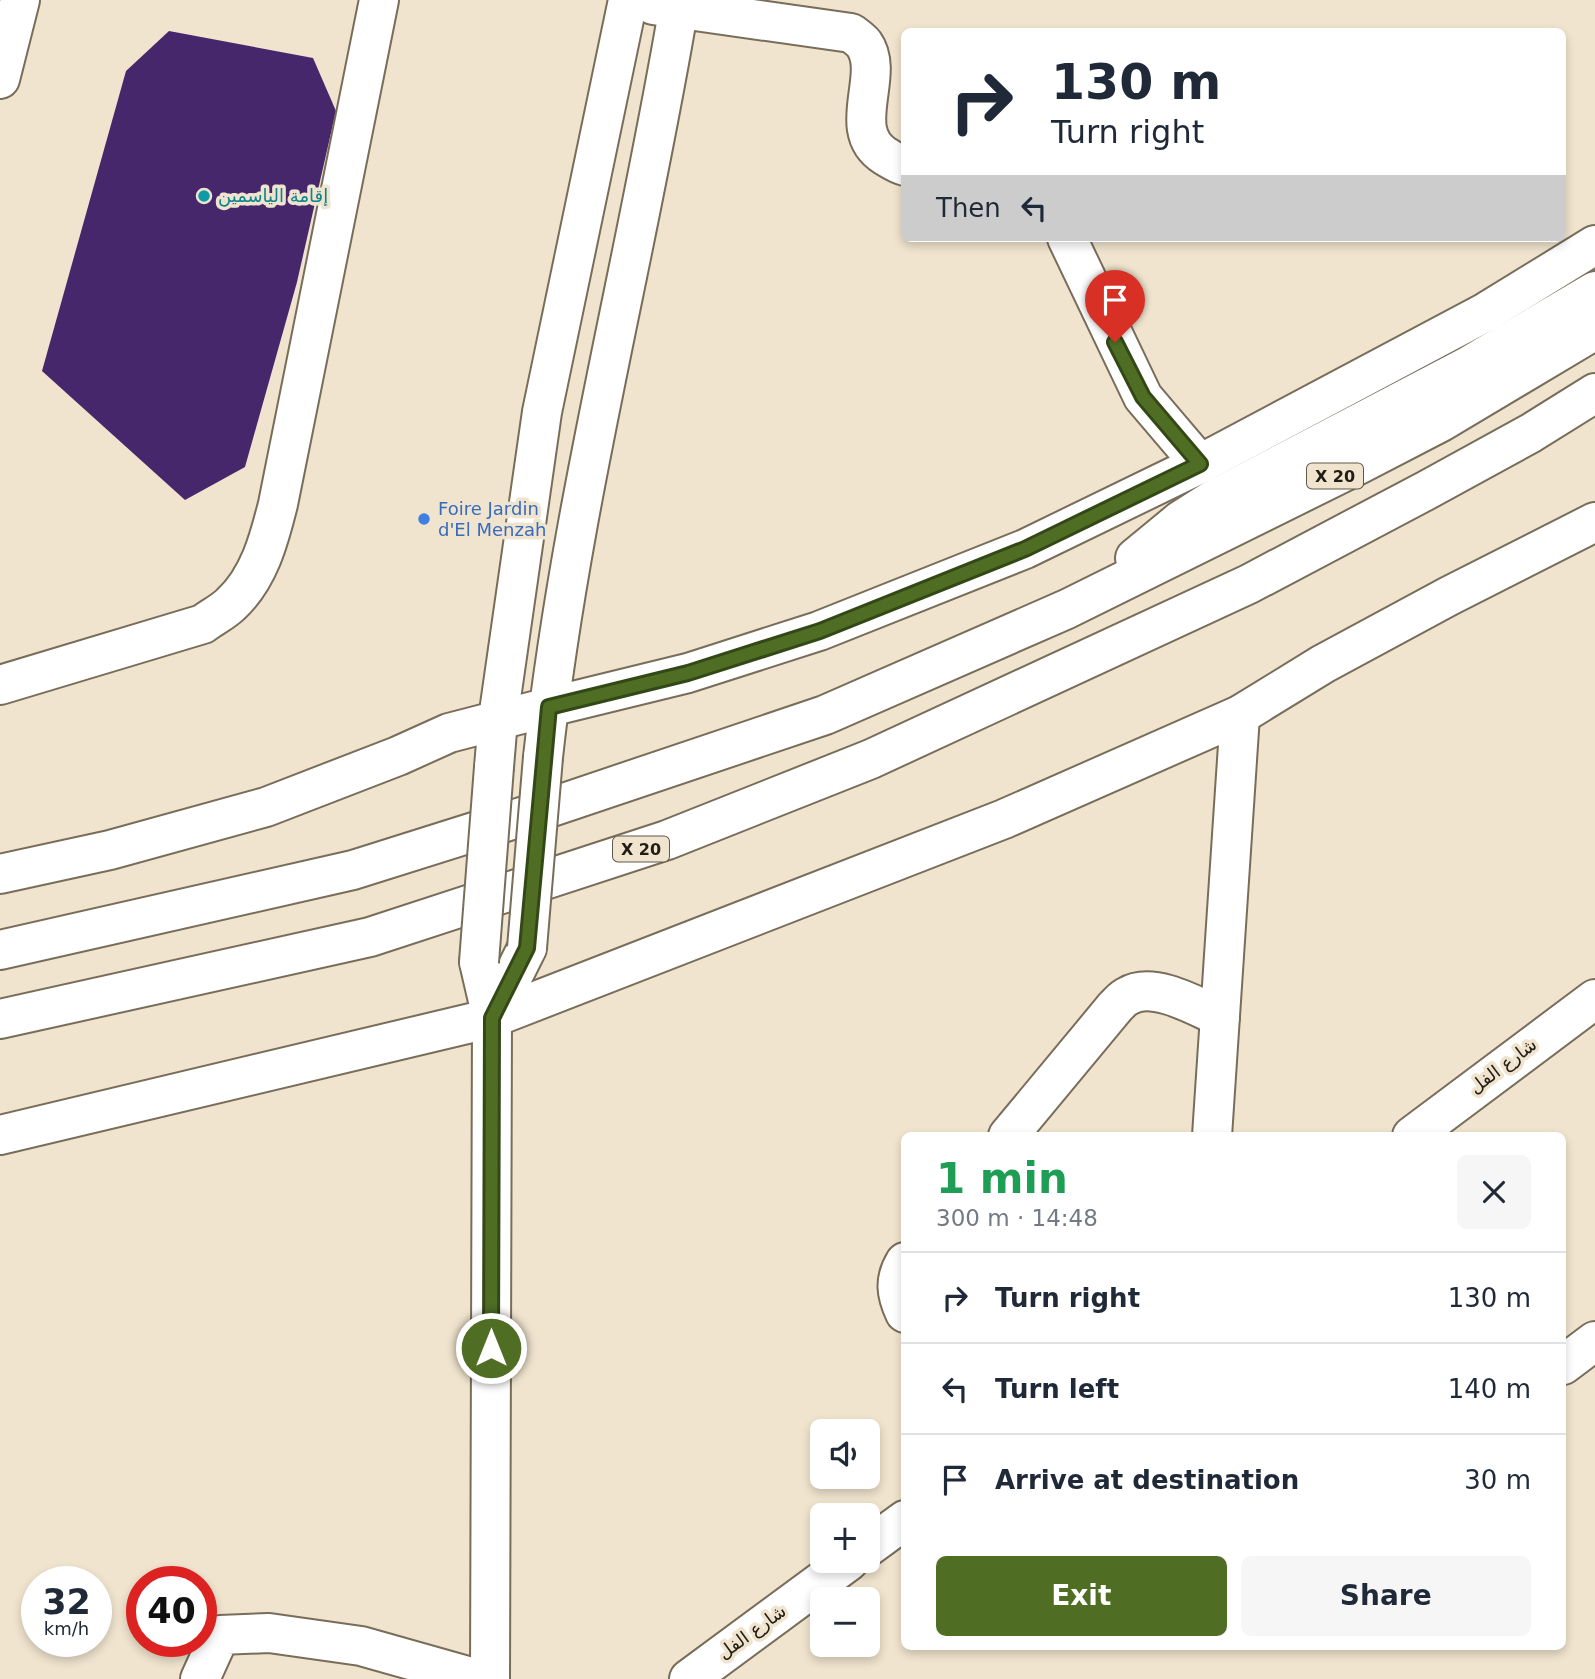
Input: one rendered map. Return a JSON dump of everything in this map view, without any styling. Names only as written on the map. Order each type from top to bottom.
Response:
[{"type":"main road","points":[[0,79],[20,0]]},
{"type":"main road","points":[[0,685],[203,624],[231,604],[251,579],[266,548],[278,504],[379,0]]},
{"type":"main road","points":[[490,1679],[492,1018],[479,962],[494,767],[498,719],[542,412],[625,0],[679,5],[851,33],[864,44],[868,55],[870,79],[866,123],[870,139],[877,150],[901,164]]},
{"type":"main road","points":[[492,1018],[527,948],[543,757],[569,576],[679,5]]},
{"type":"main road","points":[[1069,242],[1143,397],[1200,464]]},
{"type":"main road","points":[[0,874],[110,850],[265,807],[376,765],[449,733],[688,673],[820,631],[1025,549],[1200,464],[1486,312],[1595,246]]},
{"type":"main road","points":[[1092,596],[1181,520],[1214,499],[1468,366],[1595,291]]},
{"type":"main road","name":"X 20","points":[[0,950],[353,870],[534,813],[825,715],[1038,622],[1441,422],[1595,330]]},
{"type":"main road","name":"X 20","points":[[0,1019],[370,937],[667,840],[871,759],[1188,614],[1531,433],[1595,393]]},
{"type":"main road","points":[[1531,433],[1595,421]]},
{"type":"main road","points":[[0,1135],[492,1018],[1004,819],[1240,715],[1334,658],[1595,522]]},
{"type":"main road","points":[[1212,1132],[1240,715]]},
{"type":"main road","points":[[1011,1132],[1115,1007],[1128,995],[1144,990],[1166,994],[1220,1017]]},
{"type":"main road","name":"شارع الفل","points":[[1417,1132],[1595,999]]},
{"type":"main road","points":[[901,1269],[896,1290],[901,1303]]},
{"type":"main road","points":[[1566,1363],[1595,1341]]},
{"type":"main road","points":[[880,1538],[901,1523]]},
{"type":"main road","name":"شارع الفل","points":[[689,1679],[833,1573]]},
{"type":"main road","points":[[200,1679],[220,1635],[269,1633],[361,1646],[478,1679]]},
{"type":"building","name":"إقامة الياسمين","points":[[169,31],[313,58],[336,111],[297,282],[245,467],[185,500],[42,371],[126,71]]},
{"type":"place","name":"إقامة الياسمين","points":[[204,196]]},
{"type":"place","name":"Foire Jardin d'El Menzah","points":[[424,519]]},
{"type":"route","points":[[491,1348],[492,1018],[527,948],[549,707],[688,673],[820,631],[1025,549],[1200,464],[1143,397],[1115,342]]}]
